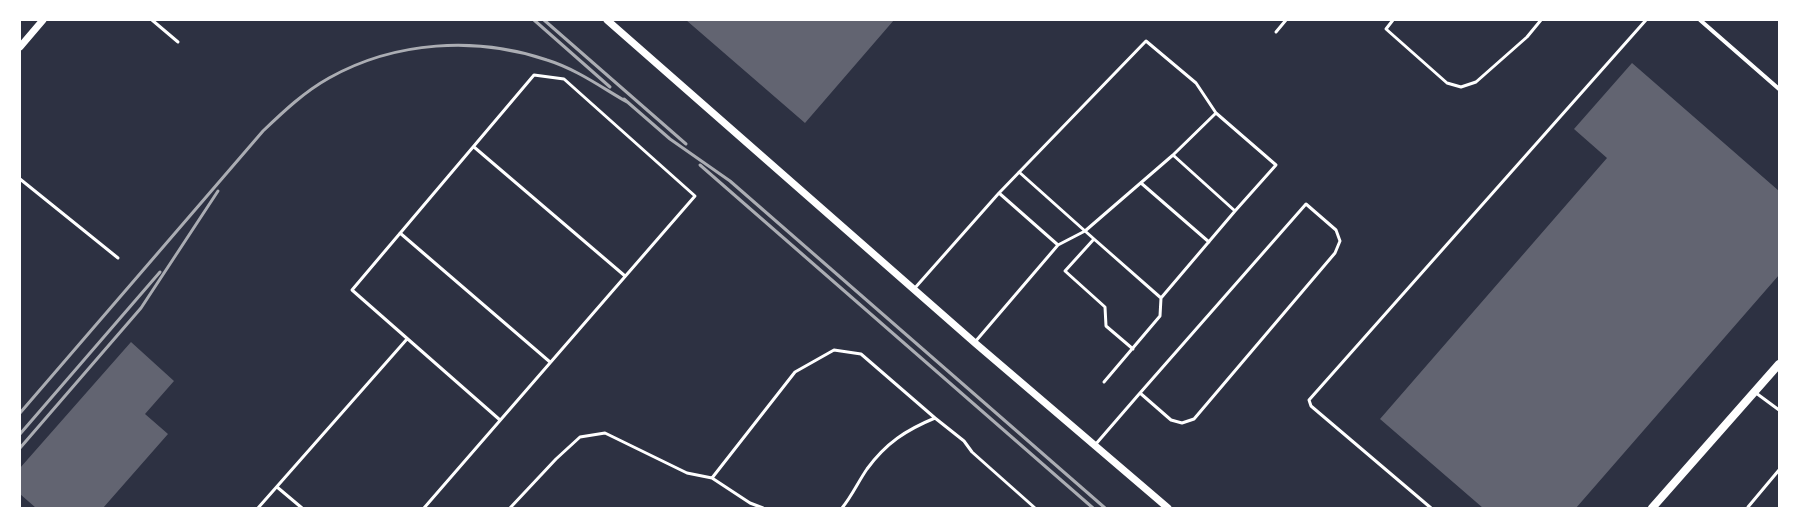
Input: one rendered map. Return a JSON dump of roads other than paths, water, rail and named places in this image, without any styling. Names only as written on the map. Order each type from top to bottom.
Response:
[{"type":"main road","points":[[1652,508],[1779,364]]},
{"type":"street","points":[[20,47],[43,20]]},
{"type":"street","points":[[607,20],[914,289],[1168,508]]},
{"type":"street","points":[[1700,20],[1779,90]]},
{"type":"lane","points":[[152,20],[178,42]]},
{"type":"lane","points":[[1276,32],[1286,20]]},
{"type":"lane","points":[[1393,20],[1386,29],[1447,83],[1461,87],[1476,82],[1526,37],[1541,20]]},
{"type":"lane","points":[[1431,508],[1311,406],[1309,400],[1646,20]]},
{"type":"lane","points":[[914,289],[999,193],[1146,41],[1196,83],[1216,112],[1276,165],[1161,298],[1160,316],[1104,382]]},
{"type":"lane","points":[[424,508],[695,196],[564,79],[534,76],[352,290],[500,420]]},
{"type":"lane","points":[[975,342],[1058,245],[1085,231],[1173,155],[1216,112]]},
{"type":"lane","points":[[474,146],[625,276]]},
{"type":"lane","points":[[1173,155],[1235,212]]},
{"type":"lane","points":[[1019,172],[1161,298]]},
{"type":"lane","points":[[20,179],[118,258]]},
{"type":"lane","points":[[1141,183],[1209,242]]},
{"type":"lane","points":[[999,193],[1058,245]]},
{"type":"lane","points":[[1095,445],[1140,393],[1306,204],[1336,230],[1340,241],[1335,253],[1194,419],[1182,423],[1171,420],[1140,393]]},
{"type":"lane","points":[[400,233],[550,362]]},
{"type":"lane","points":[[1094,239],[1065,271],[1105,307],[1106,326],[1133,349]]},
{"type":"lane","points":[[258,508],[407,339]]},
{"type":"lane","points":[[712,478],[795,372],[834,350],[861,354],[964,441],[972,452],[1035,508]]},
{"type":"lane","points":[[1755,392],[1779,410]]},
{"type":"lane","points":[[842,508],[853,495],[867,470],[888,445],[911,428],[935,418]]},
{"type":"lane","points":[[510,508],[556,459],[580,437],[605,433],[687,473],[712,478],[750,503],[763,508]]},
{"type":"lane","points":[[1748,507],[1779,470]]},
{"type":"lane","points":[[277,487],[302,508]]},
{"type":"railway","points":[[534,20],[610,87]]},
{"type":"railway","points":[[544,20],[686,144]]},
{"type":"railway","points":[[20,413],[263,131],[303,96],[329,78],[354,66],[381,56],[408,50],[436,46],[464,45],[492,47],[520,52],[568,68],[627,102]]},
{"type":"railway","points":[[624,99],[670,139],[730,181],[1105,508]]},
{"type":"railway","points":[[700,165],[1093,508]]},
{"type":"railway","points":[[20,448],[141,308],[218,191]]},
{"type":"railway","points":[[20,434],[160,272]]}]
